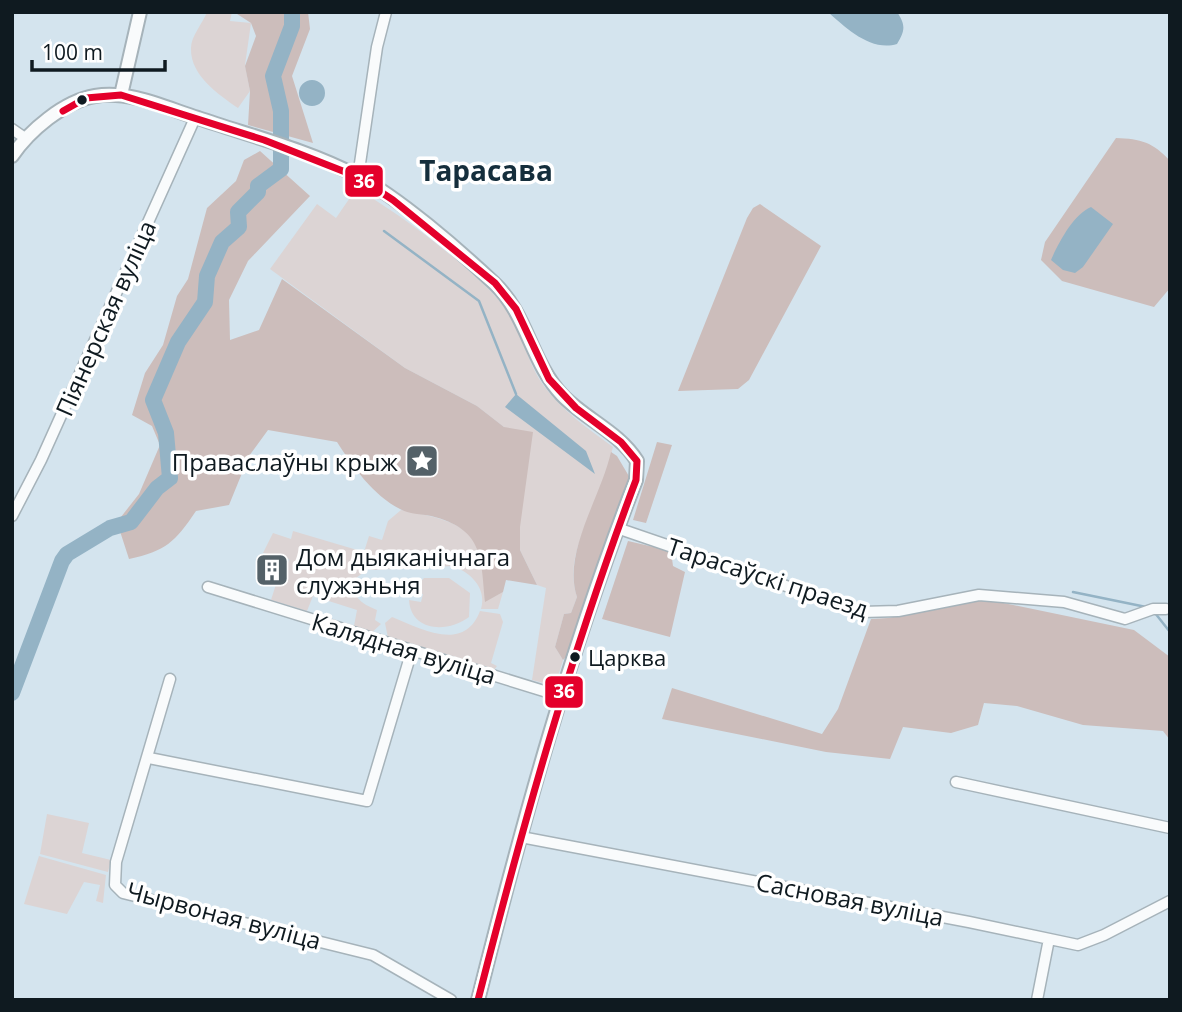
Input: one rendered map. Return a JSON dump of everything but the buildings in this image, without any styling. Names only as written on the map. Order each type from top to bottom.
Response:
[{"type":"street","points":[[121,95],[140,12]]},
{"type":"street","points":[[358,177],[377,47],[386,12]]},
{"type":"street","points":[[12,156],[24,138],[79,100],[121,95],[264,140],[358,177],[393,200],[495,283],[516,309],[538,363],[561,394],[631,451],[636,461],[636,480],[560,696],[478,1000]]},
{"type":"street","name":"Піянерская вуліца","points":[[12,516],[41,460],[195,118]]},
{"type":"street","points":[[12,129],[24,138]]},
{"type":"street","name":"Тарасаўскі праезд","points":[[617,528],[862,612],[898,611],[979,595],[1064,601],[1125,619],[1153,609],[1169,608]]},
{"type":"street","name":"Калядная вуліца","points":[[208,587],[560,696]]},
{"type":"street","points":[[149,758],[367,801],[412,650]]},
{"type":"street","name":"Чырвоная вуліца","points":[[170,679],[149,758],[116,862],[115,885],[123,893],[373,955],[451,1000]]},
{"type":"street","points":[[956,782],[1170,828]]},
{"type":"street","name":"Сасновая вуліца","points":[[521,837],[1078,945],[1104,935],[1170,901]]},
{"type":"street","points":[[1037,1000],[1049,939]]},
{"type":"shaded area","points":[[207,12],[232,12],[230,21],[251,23],[245,65],[250,91],[238,108],[207,83],[192,58],[193,39]]},
{"type":"shaded area","points":[[234,12],[308,12],[310,29],[292,76],[313,143],[248,125],[250,91],[245,66],[256,36],[251,23]]},
{"type":"shaded area","points":[[1116,138],[1146,143],[1170,161],[1170,288],[1154,307],[1062,281],[1041,260],[1045,242]]},
{"type":"shaded area","points":[[260,151],[310,196],[248,261],[229,300],[230,340],[259,330],[282,279],[405,368],[477,406],[504,427],[533,432],[520,527],[520,550],[537,585],[506,580],[503,592],[485,602],[480,558],[470,537],[461,528],[431,516],[404,511],[390,503],[364,480],[337,442],[268,430],[249,456],[229,505],[196,511],[168,544],[129,559],[117,522],[139,494],[160,445],[152,426],[132,415],[145,373],[163,345],[177,296],[188,279],[207,208],[236,181],[244,160]]},
{"type":"shaded area","points":[[356,189],[434,242],[490,291],[509,314],[538,377],[551,395],[567,412],[613,447],[605,479],[577,551],[574,581],[577,597],[571,613],[564,614],[555,647],[563,660],[555,686],[532,680],[546,588],[537,585],[520,550],[520,527],[504,427],[477,406],[405,368],[270,269],[317,204],[336,218]]},
{"type":"shaded area","points":[[760,204],[821,246],[749,380],[738,389],[678,391],[747,218],[753,208]]},
{"type":"shaded area","points":[[657,442],[672,445],[646,523],[633,520]]},
{"type":"shaded area","points":[[611,452],[617,456],[630,478],[572,651],[563,660],[555,647],[564,614],[571,613],[577,597],[574,580],[579,544]]},
{"type":"shaded area","points":[[401,510],[447,521],[467,532],[475,541],[482,557],[485,601],[503,592],[498,609],[481,609],[480,588],[471,577],[453,566],[371,570],[364,553],[357,556],[364,572],[356,578],[354,590],[362,602],[377,610],[375,620],[381,624],[369,635],[358,632],[354,626],[357,610],[313,596],[307,611],[271,600],[277,581],[284,578],[289,559],[263,553],[273,533],[291,539],[293,531],[364,552],[369,536],[382,540],[388,521]]},
{"type":"shaded area","points":[[628,541],[671,551],[673,566],[685,572],[670,637],[602,619]]},
{"type":"shaded area","points":[[424,578],[449,578],[470,593],[469,617],[451,626],[441,627],[423,624],[416,618],[411,611],[409,600],[421,602],[423,594],[412,591]]},
{"type":"shaded area","points":[[984,599],[1134,630],[1170,657],[1170,740],[1163,731],[1083,725],[1017,706],[984,703],[978,725],[951,733],[903,727],[890,759],[826,752],[662,719],[672,688],[822,734],[838,709],[871,619]]},
{"type":"shaded area","points":[[480,611],[500,614],[503,622],[491,663],[497,666],[494,670],[388,638],[385,623],[392,617],[429,631],[453,635],[473,624]]},
{"type":"shaded area","points":[[47,814],[89,823],[82,853],[111,860],[108,872],[40,854]]},
{"type":"shaded area","points":[[39,856],[106,875],[103,903],[96,901],[100,885],[84,882],[67,914],[24,904]]},
{"type":"water","points":[[828,12],[897,12],[903,24],[903,32],[897,44],[878,45],[860,37]]},
{"type":"water","points":[[312,80],[321,84],[325,93],[321,102],[312,106],[303,102],[299,93],[303,84]]},
{"type":"water","points":[[1091,207],[1113,224],[1083,267],[1075,273],[1063,270],[1051,260],[1062,237],[1078,216]]},
{"type":"water","points":[[516,394],[586,451],[595,474],[505,407]]},
{"type":"waterway","points":[[12,693],[67,554],[110,528],[131,522],[157,488],[170,478],[166,433],[153,400],[178,342],[205,302],[207,276],[222,242],[239,227],[238,212],[258,192],[258,186],[281,169],[281,111],[273,76],[292,26],[292,12]]},
{"type":"waterway","points":[[384,231],[479,301],[516,394]]},
{"type":"waterway","points":[[1073,592],[1151,608]]},
{"type":"waterway","points":[[1155,613],[1170,632]]},
{"type":"transit line","name":"36","points":[[63,111],[86,98],[121,95],[264,140],[358,177],[393,200],[495,283],[516,309],[549,379],[576,408],[621,442],[637,461],[636,480],[591,608],[550,738],[478,1000]]},
{"type":"place","name":"Праваслаўны крыж","points":[[422,461]]},
{"type":"place","name":"Дом дыяканічнага служэньня","points":[[272,570]]},
{"type":"place","name":"Царква","points":[[575,657]]},
{"type":"district","name":"Тарасава","points":[[486,170]]}]
